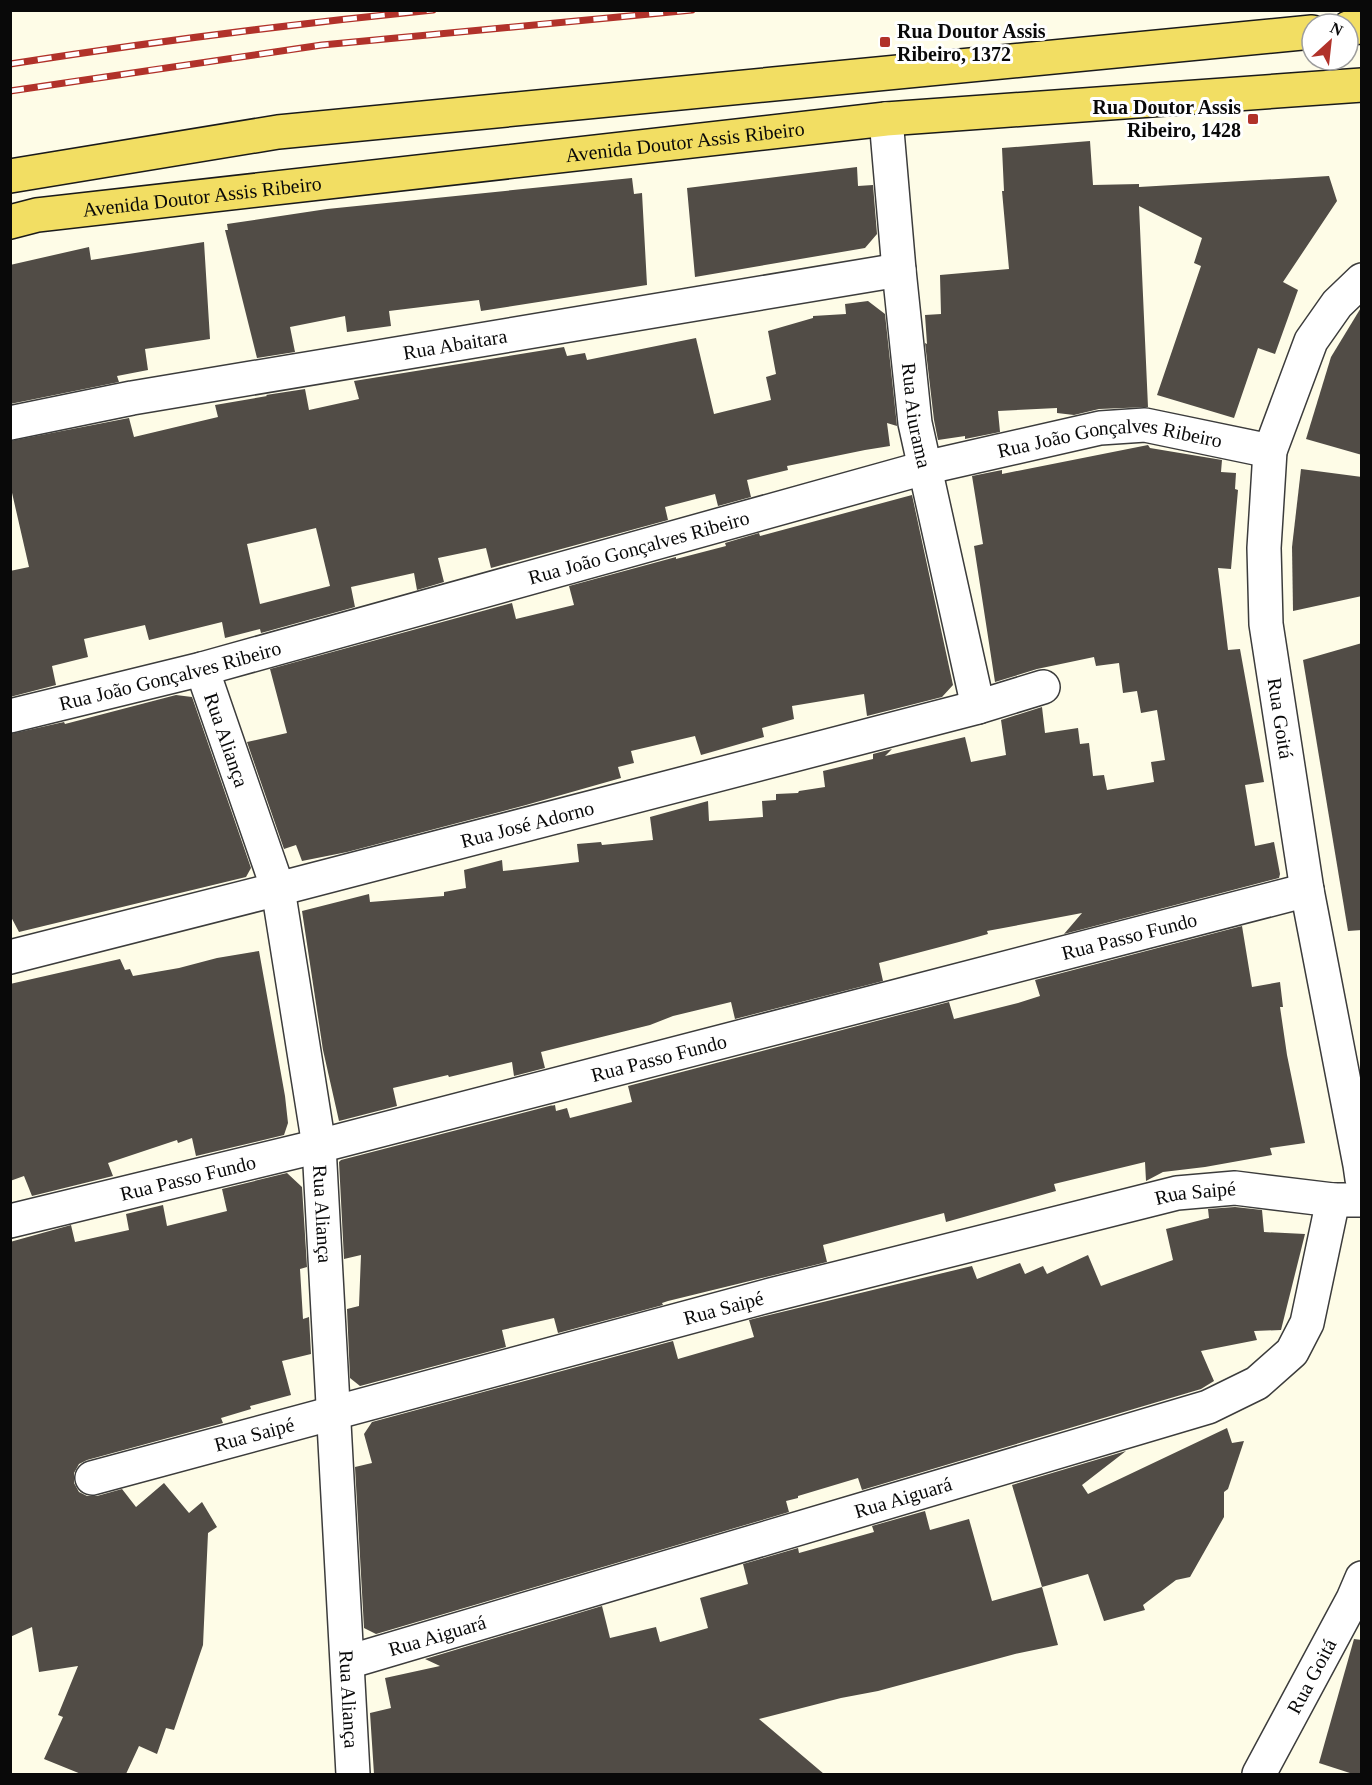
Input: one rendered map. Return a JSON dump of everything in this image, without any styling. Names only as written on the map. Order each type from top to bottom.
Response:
[{"type":"main road","points":[[10,176],[278,132],[1300,33]]},
{"type":"main road","name":"Avenida Doutor Assis Ribeiro","points":[[10,222],[37,215],[886,119],[1361,85]]},
{"type":"street","name":"Rua Aiurama","points":[[886,119],[915,423],[978,707]]},
{"type":"street","name":"Rua Abaitara","points":[[10,423],[132,398],[899,270]]},
{"type":"street","name":"Rua Goitá","points":[[1361,1170],[1307,890],[1266,624],[1264,548],[1270,452],[1311,341],[1337,304],[1362,280]]},
{"type":"street","name":"Rua João Gonçalves Ribeiro","points":[[10,716],[202,669],[924,468],[1100,428],[1145,425],[1270,452]]},
{"type":"street","name":"Rua Aliança","points":[[202,669],[278,889],[319,1146],[353,1774]]},
{"type":"street","name":"Rua José Adorno","points":[[10,957],[978,707],[1043,687]]},
{"type":"street","name":"Rua Passo Fundo","points":[[10,1221],[319,1146],[1307,890]]},
{"type":"street","name":"Rua Saipé","points":[[92,1478],[760,1298],[1177,1193],[1235,1188],[1347,1200]]},
{"type":"street","name":"Rua Aiguará","points":[[348,1662],[1208,1407],[1257,1383],[1292,1352],[1307,1323],[1347,1200]]},
{"type":"street","name":"Rua Goitá","points":[[1259,1774],[1353,1599],[1362,1578]]},
{"type":"building","points":[[1090,141],[1093,185],[1139,184],[1139,187],[1329,176],[1337,201],[1283,282],[1298,290],[1275,354],[1258,348],[1234,418],[1157,395],[1201,266],[1194,263],[1202,238],[1139,206],[1148,407],[1099,409],[1074,415],[1057,413],[1057,408],[998,411],[1000,432],[965,439],[965,436],[938,440],[925,343],[927,344],[925,315],[941,314],[940,275],[1009,269],[1002,191],[1004,191],[1002,148]]},
{"type":"building","points":[[857,167],[858,186],[873,185],[877,234],[865,248],[695,277],[687,188]]},
{"type":"building","points":[[632,178],[634,194],[642,193],[647,285],[481,311],[479,300],[389,311],[391,326],[347,332],[345,316],[290,327],[295,352],[257,358],[225,230],[228,230],[227,224],[327,209]]},
{"type":"building","points":[[204,242],[210,339],[145,349],[148,370],[117,376],[119,382],[10,404],[10,265],[89,247],[91,260]]},
{"type":"building","points":[[868,301],[885,314],[897,426],[887,423],[890,446],[787,466],[788,470],[747,480],[751,497],[718,506],[715,494],[665,507],[668,520],[491,568],[486,548],[438,558],[444,582],[417,590],[414,573],[351,587],[355,607],[261,633],[260,629],[225,638],[222,622],[149,640],[145,625],[84,639],[88,657],[52,666],[56,685],[10,697],[10,571],[29,567],[10,484],[10,441],[129,418],[134,437],[218,417],[215,405],[266,395],[305,389],[309,410],[359,399],[354,381],[564,347],[567,356],[585,353],[587,360],[696,338],[714,414],[771,400],[766,377],[776,374],[768,331],[813,318],[813,316],[846,314],[845,304]],"holes":[[[316,528],[330,586],[260,604],[247,544]]]},
{"type":"building","points":[[1362,306],[1362,455],[1306,439],[1331,357]]},
{"type":"building","points":[[1148,445],[1150,448],[1222,460],[1221,472],[1236,473],[1235,489],[1238,490],[1231,569],[1218,568],[1228,650],[1240,649],[1264,782],[1245,785],[1255,846],[1274,842],[1279,878],[1064,934],[1082,913],[987,931],[988,934],[879,963],[883,981],[735,1019],[731,1002],[673,1016],[650,1025],[541,1052],[545,1068],[514,1076],[512,1062],[393,1088],[397,1106],[339,1121],[323,1050],[302,911],[369,894],[370,902],[444,896],[444,892],[466,888],[464,870],[502,860],[503,871],[579,862],[577,844],[601,842],[602,845],[653,840],[650,817],[708,801],[709,821],[763,817],[762,801],[776,800],[776,794],[798,793],[825,787],[823,771],[873,759],[873,754],[892,749],[885,756],[965,737],[971,762],[1006,755],[1001,720],[1042,707],[1045,733],[1078,728],[1080,744],[1089,743],[1093,776],[1104,775],[1107,790],[1154,782],[1151,762],[1165,760],[1157,710],[1141,713],[1137,691],[1123,693],[1119,663],[1096,666],[1094,657],[1037,669],[995,682],[974,546],[983,544],[972,476],[1002,470],[1002,474]]},
{"type":"building","points":[[1301,469],[1362,477],[1362,596],[1293,611],[1292,547]]},
{"type":"building","points":[[912,495],[953,685],[942,697],[867,716],[864,694],[792,706],[794,719],[762,728],[764,737],[701,755],[695,736],[631,751],[634,763],[618,767],[621,778],[526,805],[347,852],[302,861],[296,845],[284,849],[247,742],[287,733],[270,669],[512,603],[516,619],[574,605],[569,586],[726,546],[725,543],[759,533],[760,536]]},
{"type":"building","points":[[1362,643],[1362,930],[1348,931],[1303,660]]},
{"type":"building","points":[[176,695],[192,697],[251,868],[246,877],[19,932],[10,915],[10,734],[64,722],[65,724]]},
{"type":"building","points":[[1242,926],[1252,987],[1280,982],[1283,1007],[1280,1007],[1287,1055],[1305,1143],[1270,1148],[1272,1155],[1163,1172],[1146,1181],[1145,1162],[1054,1184],[1056,1191],[946,1222],[944,1213],[823,1245],[827,1262],[668,1301],[662,1303],[663,1305],[558,1333],[554,1318],[502,1330],[506,1347],[360,1386],[350,1378],[347,1309],[359,1306],[361,1255],[344,1259],[339,1162],[341,1160],[553,1105],[551,1106],[555,1105],[556,1111],[567,1108],[570,1118],[632,1102],[628,1086],[949,1002],[954,1019],[1018,1003],[1040,996],[1035,980]]},
{"type":"building","points":[[259,951],[285,1096],[288,1123],[284,1135],[196,1156],[192,1138],[178,1143],[177,1140],[108,1163],[113,1176],[32,1196],[24,1176],[10,1181],[10,984],[120,959],[125,970],[130,969],[133,976]]},
{"type":"building","points":[[287,1173],[302,1187],[307,1267],[300,1269],[303,1319],[309,1317],[311,1354],[282,1361],[291,1395],[250,1406],[251,1409],[221,1418],[223,1423],[87,1460],[79,1464],[74,1473],[74,1483],[79,1492],[87,1496],[97,1496],[122,1489],[136,1507],[164,1483],[189,1513],[202,1502],[217,1527],[208,1533],[203,1645],[174,1730],[166,1728],[157,1754],[139,1746],[126,1774],[81,1774],[44,1759],[63,1717],[58,1715],[78,1666],[39,1672],[32,1627],[10,1637],[10,1242],[71,1225],[75,1242],[129,1230],[126,1214],[163,1205],[167,1226],[227,1211],[222,1189]]},
{"type":"building","points":[[1235,1207],[1262,1210],[1264,1232],[1305,1234],[1281,1330],[1254,1331],[1257,1340],[1201,1351],[1214,1381],[1201,1389],[862,1490],[858,1478],[786,1501],[789,1512],[376,1634],[364,1628],[355,1467],[372,1463],[364,1434],[372,1422],[673,1341],[678,1359],[754,1337],[749,1320],[972,1266],[977,1279],[1020,1263],[1025,1274],[1043,1266],[1047,1274],[1088,1255],[1101,1286],[1173,1260],[1166,1229],[1209,1218],[1208,1209]]},
{"type":"building","points":[[1227,1428],[1232,1443],[1244,1441],[1228,1489],[1224,1492],[1224,1517],[1190,1577],[1176,1580],[1143,1605],[1145,1610],[1104,1621],[1088,1574],[1042,1587],[1012,1485],[1126,1451],[1082,1485],[1088,1494]]},
{"type":"building","points":[[925,1511],[930,1530],[969,1519],[992,1601],[1042,1587],[1058,1645],[759,1719],[824,1774],[374,1774],[370,1713],[391,1708],[385,1678],[440,1666],[425,1659],[602,1606],[610,1638],[656,1627],[660,1642],[708,1628],[700,1598],[748,1584],[743,1564],[798,1548],[799,1553],[874,1532],[872,1526]]},
{"type":"building","points":[[1354,1639],[1362,1640],[1362,1774],[1353,1774],[1319,1763]]},
{"type":"railway","points":[[10,64],[221,34],[433,10]]},
{"type":"railway","points":[[10,91],[322,45],[692,10]]},
{"type":"place","name":"Rua Doutor Assis Ribeiro, 1372","points":[[885,42]]},
{"type":"place","name":"Rua Doutor Assis Ribeiro, 1428","points":[[1253,119]]}]
